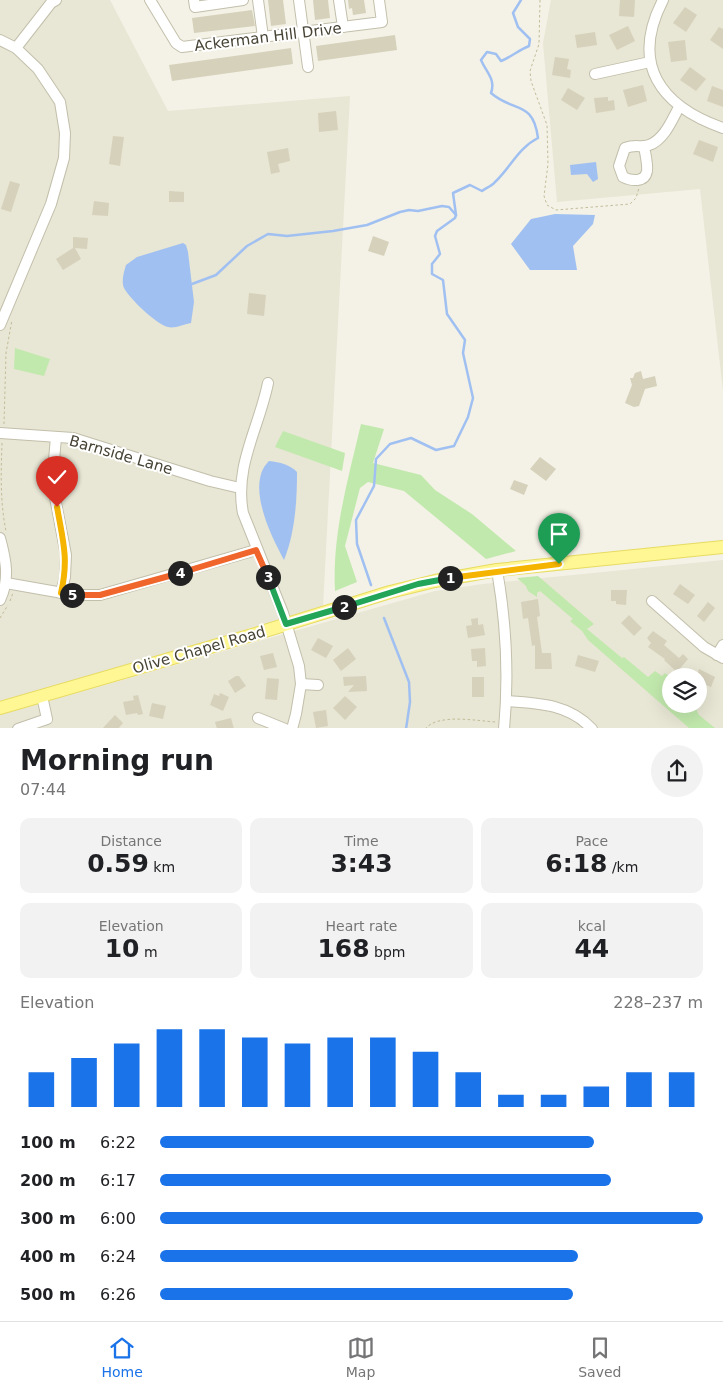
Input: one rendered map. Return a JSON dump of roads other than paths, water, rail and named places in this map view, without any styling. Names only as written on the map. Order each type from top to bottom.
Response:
[{"type":"main road","name":"Olive Chapel Road","points":[[0,708],[418,584],[497,570],[723,547]]},
{"type":"street","points":[[16,48],[51,3],[56,0]]},
{"type":"street","name":"Ackerman Hill Drive","points":[[150,0],[176,43],[182,46],[382,22],[379,0]]},
{"type":"street","points":[[194,0],[195,6],[243,0]]},
{"type":"street","points":[[258,0],[263,37]]},
{"type":"street","points":[[299,0],[308,67]]},
{"type":"street","points":[[339,0],[343,27]]},
{"type":"street","points":[[663,0],[649,36],[650,62],[657,81],[680,107],[723,128]]},
{"type":"street","points":[[0,40],[16,48],[38,69],[60,102],[65,129],[65,148],[51,204],[0,325]]},
{"type":"street","points":[[595,74],[650,62]]},
{"type":"street","points":[[644,146],[647,171],[641,180],[636,181],[623,177],[619,166],[625,148],[634,144],[650,145],[667,129],[680,107]]},
{"type":"street","points":[[268,383],[244,461],[240,488],[243,513],[296,654],[301,684],[292,728]]},
{"type":"street","name":"Barnside Lane","points":[[2,433],[73,438],[210,481],[240,488]]},
{"type":"street","points":[[56,437],[53,487],[66,555],[66,567],[61,593]]},
{"type":"street","points":[[0,600],[6,583],[4,537]]},
{"type":"street","points":[[6,583],[86,596],[107,593],[256,550]]},
{"type":"street","points":[[497,570],[504,623],[506,701],[502,725]]},
{"type":"street","points":[[652,601],[704,647],[720,657],[723,645]]},
{"type":"street","points":[[301,684],[318,685]]},
{"type":"street","points":[[18,728],[47,720],[42,696]]},
{"type":"street","points":[[506,701],[542,704],[564,709],[580,717],[592,728]]},
{"type":"street","points":[[258,718],[285,728]]},
{"type":"water","points":[[596,162],[598,179],[593,182],[587,174],[571,175],[570,165]]},
{"type":"water","points":[[555,214],[595,215],[593,224],[573,246],[577,270],[530,270],[511,244],[531,219]]},
{"type":"water","points":[[183,243],[186,245],[188,252],[194,302],[191,323],[170,327],[157,321],[132,298],[124,288],[123,276],[126,265],[137,257]]},
{"type":"water","points":[[269,461],[284,464],[297,472],[295,517],[291,539],[284,560],[267,524],[260,496],[259,483],[262,471]]},
{"type":"waterway","points":[[371,585],[357,544],[356,520],[374,486],[376,459],[390,444],[411,438],[436,450],[454,446],[468,417],[473,398],[463,353],[465,340],[447,314],[443,280],[432,274],[432,264],[440,254],[435,236],[437,231],[455,218],[453,193],[470,185],[482,191],[491,186],[520,152],[538,138],[532,118],[527,112],[499,99],[491,93],[491,80],[481,60],[487,52],[496,54],[501,61],[529,46],[530,39],[518,27],[513,13],[521,0]]},
{"type":"waterway","points":[[192,284],[216,275],[247,246],[268,234],[287,236],[333,231],[367,225],[400,212],[418,211],[442,206],[449,207],[456,215]]},
{"type":"waterway","points":[[384,618],[409,682],[410,702],[406,728]]}]
